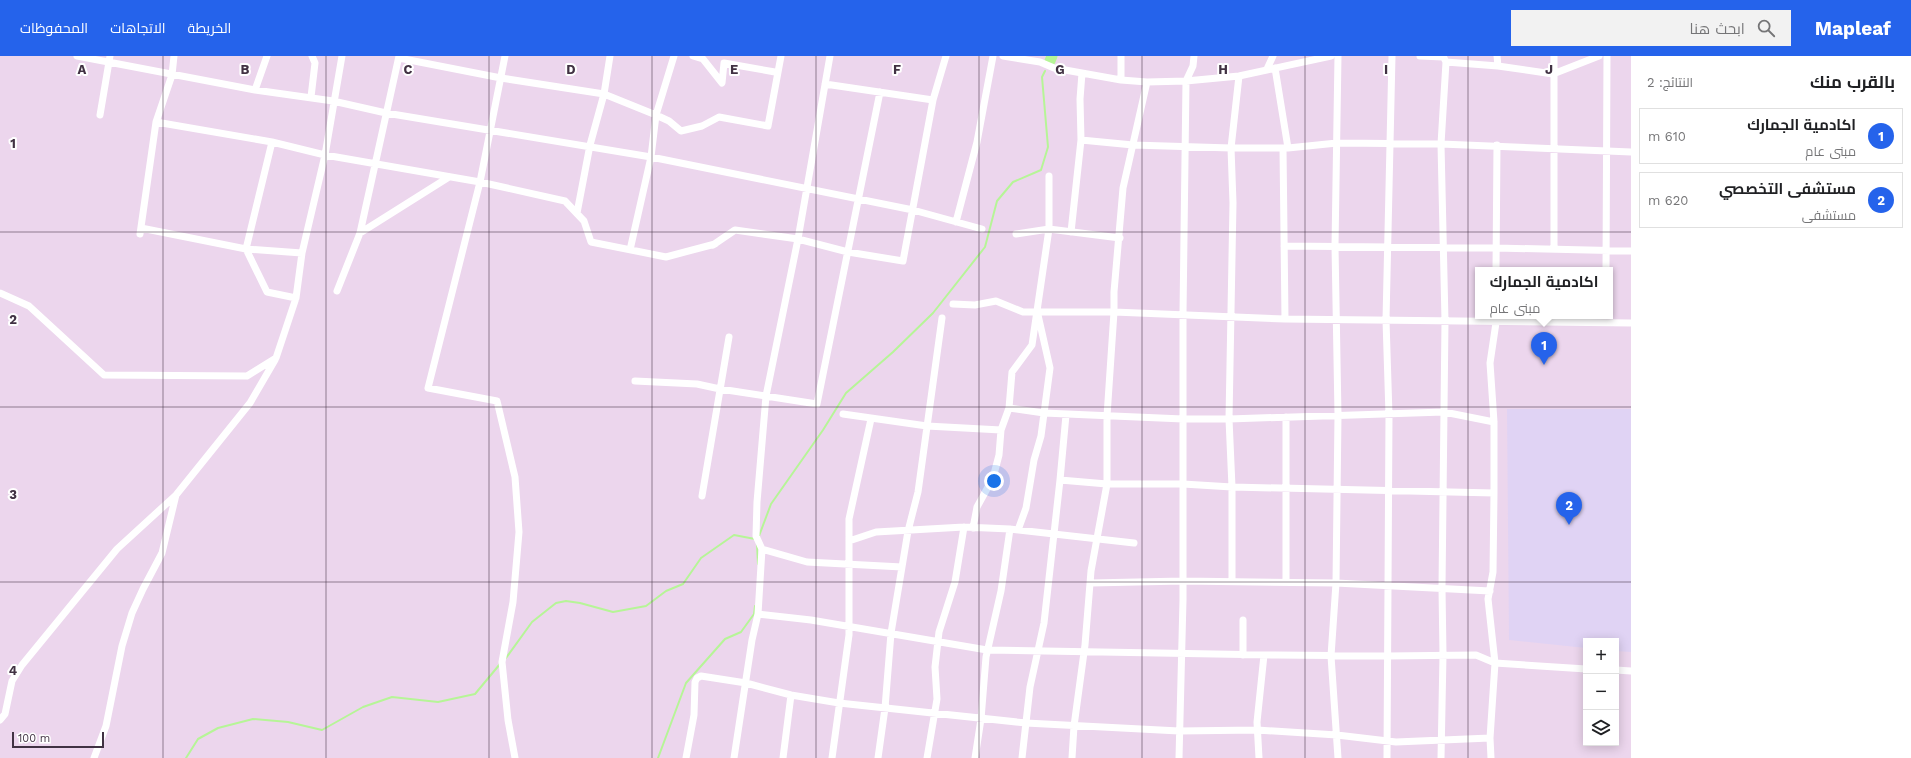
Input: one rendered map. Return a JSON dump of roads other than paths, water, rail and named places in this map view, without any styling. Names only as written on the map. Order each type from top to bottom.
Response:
[{"type":"street","points":[[77,56],[110,59],[172,75],[255,90],[311,97],[386,113],[590,145],[913,210],[982,229]]},
{"type":"street","points":[[174,56],[172,75],[156,122],[141,231],[246,248],[302,253]]},
{"type":"street","points":[[255,90],[267,56]]},
{"type":"street","points":[[311,97],[315,63],[312,56]]},
{"type":"street","points":[[0,720],[6,708],[10,686],[22,665],[117,549],[176,494],[250,403],[276,358],[296,298],[302,253],[325,155],[333,101],[342,56]]},
{"type":"street","points":[[506,56],[480,182],[428,388],[497,401],[508,444],[515,477],[519,532],[513,602],[502,662],[508,720],[515,758]]},
{"type":"street","points":[[577,213],[590,145],[604,94],[610,56]]},
{"type":"street","points":[[630,250],[651,157],[656,115],[674,56]]},
{"type":"street","points":[[692,56],[703,59],[722,83],[724,63],[774,72]]},
{"type":"street","points":[[768,126],[776,56]]},
{"type":"street","points":[[768,126],[781,56]]},
{"type":"street","points":[[734,758],[752,640],[758,614],[762,549],[756,536],[756,529],[766,396],[798,239],[830,56]]},
{"type":"street","points":[[156,122],[272,142],[325,155],[480,182],[566,201],[584,221],[591,242],[666,257],[714,244],[735,230],[798,239],[848,252],[903,261],[933,100],[946,56]]},
{"type":"street","points":[[956,222],[977,142],[992,56]]},
{"type":"street","points":[[1003,56],[1040,62],[1054,68],[1121,80],[1147,82],[1186,81],[1239,76],[1331,56]]},
{"type":"street","points":[[1121,56],[1121,80]]},
{"type":"street","points":[[1179,758],[1183,581],[1183,314],[1186,81],[1193,66],[1194,56]]},
{"type":"street","points":[[1267,69],[1273,56]]},
{"type":"street","points":[[1338,56],[1335,246],[1338,319],[1338,415],[1336,583],[1331,656],[1338,758]]},
{"type":"street","points":[[1387,758],[1389,415],[1386,320],[1392,56]]},
{"type":"street","points":[[1420,56],[1444,58],[1553,74],[1599,56]]},
{"type":"street","points":[[1497,56],[1498,66]]},
{"type":"street","points":[[1554,56],[1554,249]]},
{"type":"street","points":[[1606,267],[1607,56]]},
{"type":"street","points":[[337,292],[360,233],[399,57],[501,78],[604,94],[669,121],[680,131],[702,126],[719,117],[768,126]]},
{"type":"street","points":[[1441,758],[1445,321],[1441,144],[1444,58]]},
{"type":"street","points":[[100,115],[110,59]]},
{"type":"street","points":[[1275,68],[1285,148],[1285,319]]},
{"type":"street","points":[[1071,232],[1081,140],[1080,99],[1082,73]]},
{"type":"street","points":[[1232,581],[1232,487],[1229,419],[1232,202],[1231,148],[1239,76]]},
{"type":"street","points":[[1072,758],[1074,726],[1091,583],[1097,538],[1107,484],[1107,416],[1114,292],[1120,238],[1123,188],[1147,82]]},
{"type":"street","points":[[825,84],[933,100]]},
{"type":"street","points":[[635,381],[697,384],[817,404],[848,252],[857,199],[880,92]]},
{"type":"street","points":[[1081,140],[1133,145],[1231,148],[1285,148],[1337,143],[1441,144],[1497,145],[1631,152]]},
{"type":"street","points":[[272,142],[246,248],[267,292],[296,298]]},
{"type":"street","points":[[1496,267],[1497,145]]},
{"type":"street","points":[[973,528],[977,507],[993,478],[999,455],[1001,430],[1009,408],[1012,372],[1032,345],[1049,229],[1049,176]]},
{"type":"street","points":[[360,233],[449,177]]},
{"type":"street","points":[[1016,234],[1049,229],[1120,238]]},
{"type":"street","points":[[1284,246],[1444,247],[1631,251]]},
{"type":"street","points":[[0,293],[29,306],[104,375],[247,376],[276,358]]},
{"type":"street","points":[[953,304],[975,305],[996,301],[1023,312],[1114,312],[1285,319],[1445,321],[1497,319],[1606,319],[1631,323]]},
{"type":"street","points":[[1018,530],[1026,508],[1044,413],[1050,368],[1037,311]]},
{"type":"street","points":[[878,758],[885,708],[891,633],[908,531],[918,492],[942,318]]},
{"type":"street","points":[[1491,758],[1490,738],[1496,663],[1488,599],[1493,572],[1494,493],[1494,422],[1490,363],[1497,319]]},
{"type":"street","points":[[702,496],[729,337]]},
{"type":"street","points":[[1009,408],[1066,415],[1183,419],[1389,415],[1444,412],[1494,422]]},
{"type":"street","points":[[843,414],[927,426],[1001,430]]},
{"type":"street","points":[[1022,758],[1030,687],[1044,622],[1066,415]]},
{"type":"street","points":[[1286,417],[1286,582]]},
{"type":"street","points":[[832,758],[850,626],[848,519],[871,419]]},
{"type":"street","points":[[1060,480],[1107,484],[1183,484],[1287,489],[1494,493]]},
{"type":"street","points":[[94,758],[106,726],[122,646],[132,613],[162,554],[176,494]]},
{"type":"street","points":[[927,758],[937,699],[935,667],[938,640],[941,624],[955,582],[964,528]]},
{"type":"street","points":[[849,541],[876,532],[973,528],[1010,529],[1134,543]]},
{"type":"street","points":[[975,758],[981,719],[987,650],[1001,591],[1010,529]]},
{"type":"street","points":[[762,549],[807,562],[902,567]]},
{"type":"street","points":[[1091,583],[1232,581],[1336,583],[1490,591]]},
{"type":"street","points":[[758,614],[812,620],[938,640],[987,650],[1331,656],[1476,654],[1496,663],[1583,668]]},
{"type":"street","points":[[1243,620],[1243,655]]},
{"type":"street","points":[[1259,758],[1257,730],[1264,655]]},
{"type":"street","points":[[1619,670],[1631,671]]},
{"type":"street","points":[[686,758],[694,715],[697,678],[709,677],[746,683],[791,695],[839,703],[1026,724],[1179,731],[1257,730],[1337,735],[1387,741],[1442,741],[1490,738]]},
{"type":"street","points":[[783,758],[791,695]]},
{"type":"waterway","points":[[1050,61],[1052,56]]},
{"type":"waterway","points":[[759,536],[771,504],[823,430],[846,393],[893,352],[933,313],[985,247],[997,201],[1013,182],[1041,170],[1048,147],[1042,77],[1045,71]]},
{"type":"waterway","points":[[506,658],[532,622],[556,603],[566,601],[580,603],[613,612],[646,606],[666,591],[683,584],[701,558],[734,535],[755,539]]},
{"type":"waterway","points":[[757,544],[758,564]]},
{"type":"waterway","points":[[658,758],[686,683],[725,639],[741,632],[754,614],[755,606]]},
{"type":"waterway","points":[[186,758],[198,739],[218,728],[253,719],[288,722],[322,730],[363,707],[392,697],[438,702],[475,694],[500,664]]},
{"type":"place","name":"اكادمية الجمارك","points":[[1544,365]]},
{"type":"place","name":"مستشفى التخصصي","points":[[1569,525]]}]
